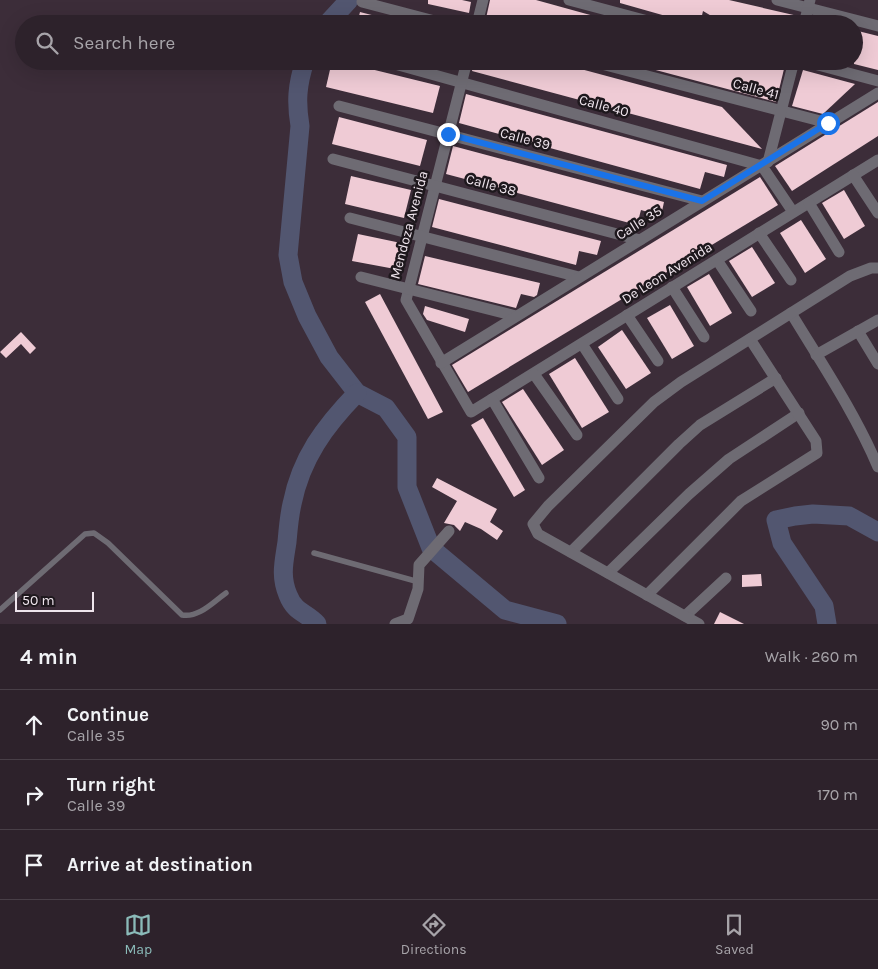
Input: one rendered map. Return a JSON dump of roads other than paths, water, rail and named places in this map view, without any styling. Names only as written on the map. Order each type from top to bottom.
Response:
[{"type":"street","points":[[479,15],[483,0]]},
{"type":"street","points":[[568,0],[625,15]]},
{"type":"street","points":[[777,0],[809,4],[844,15]]},
{"type":"street","points":[[362,2],[412,15]]},
{"type":"street","points":[[863,21],[878,26]]},
{"type":"street","name":"Calle 40","points":[[417,70],[765,164]]},
{"type":"street","name":"Mendoza Avenida","points":[[464,70],[406,300],[471,412]]},
{"type":"street","name":"Calle 41","points":[[624,70],[828,123]]},
{"type":"street","points":[[792,70],[765,164],[793,212]]},
{"type":"street","points":[[836,70],[878,81]]},
{"type":"street","name":"Calle 35","points":[[441,362],[878,93]]},
{"type":"street","name":"Calle 39","points":[[339,106],[702,201]]},
{"type":"street","name":"Calle 38","points":[[333,159],[640,240]]},
{"type":"street","name":"De Leon Avenida","points":[[471,412],[878,160]]},
{"type":"street","points":[[853,175],[878,213]]},
{"type":"street","points":[[809,202],[839,252]]},
{"type":"street","points":[[350,218],[579,278]]},
{"type":"street","points":[[759,233],[791,280]]},
{"type":"street","points":[[717,260],[751,311]]},
{"type":"street","points":[[699,624],[538,534],[533,524],[548,506],[654,402],[681,382],[850,276],[872,268],[878,268]]},
{"type":"street","points":[[362,277],[516,316]]},
{"type":"street","points":[[672,287],[704,337]]},
{"type":"street","points":[[791,313],[850,411],[868,443],[878,467]]},
{"type":"street","points":[[628,315],[658,361]]},
{"type":"street","points":[[816,355],[878,320]]},
{"type":"street","points":[[858,331],[878,364]]},
{"type":"street","points":[[648,595],[741,501],[817,453],[816,441],[750,339]]},
{"type":"street","points":[[582,344],[618,399]]},
{"type":"street","points":[[534,374],[577,434]]},
{"type":"street","points":[[571,552],[700,425],[776,378]]},
{"type":"street","points":[[492,400],[539,478]]},
{"type":"street","points":[[608,573],[689,494],[729,459],[799,413]]},
{"type":"street","points":[[395,624],[408,619],[418,589],[419,565],[449,531]]},
{"type":"street","points":[[685,616],[726,578]]},
{"type":"lane","points":[[0,610],[85,534],[94,533],[104,540],[182,614],[188,616],[197,614],[226,593]]},
{"type":"lane","points":[[314,552],[419,582]]},
{"type":"waterway","points":[[335,15],[349,0]]},
{"type":"waterway","points":[[302,70],[298,94],[300,126],[288,255],[293,282],[307,316],[329,357],[357,393],[386,408],[407,437],[407,487],[431,548],[505,610],[557,624]]},
{"type":"waterway","points":[[317,624],[297,609],[291,601],[284,582],[283,569],[290,514],[296,487],[308,457],[325,430],[357,393]]},
{"type":"waterway","points":[[827,624],[824,606],[782,543],[776,520],[813,514],[849,516],[878,532]]}]
